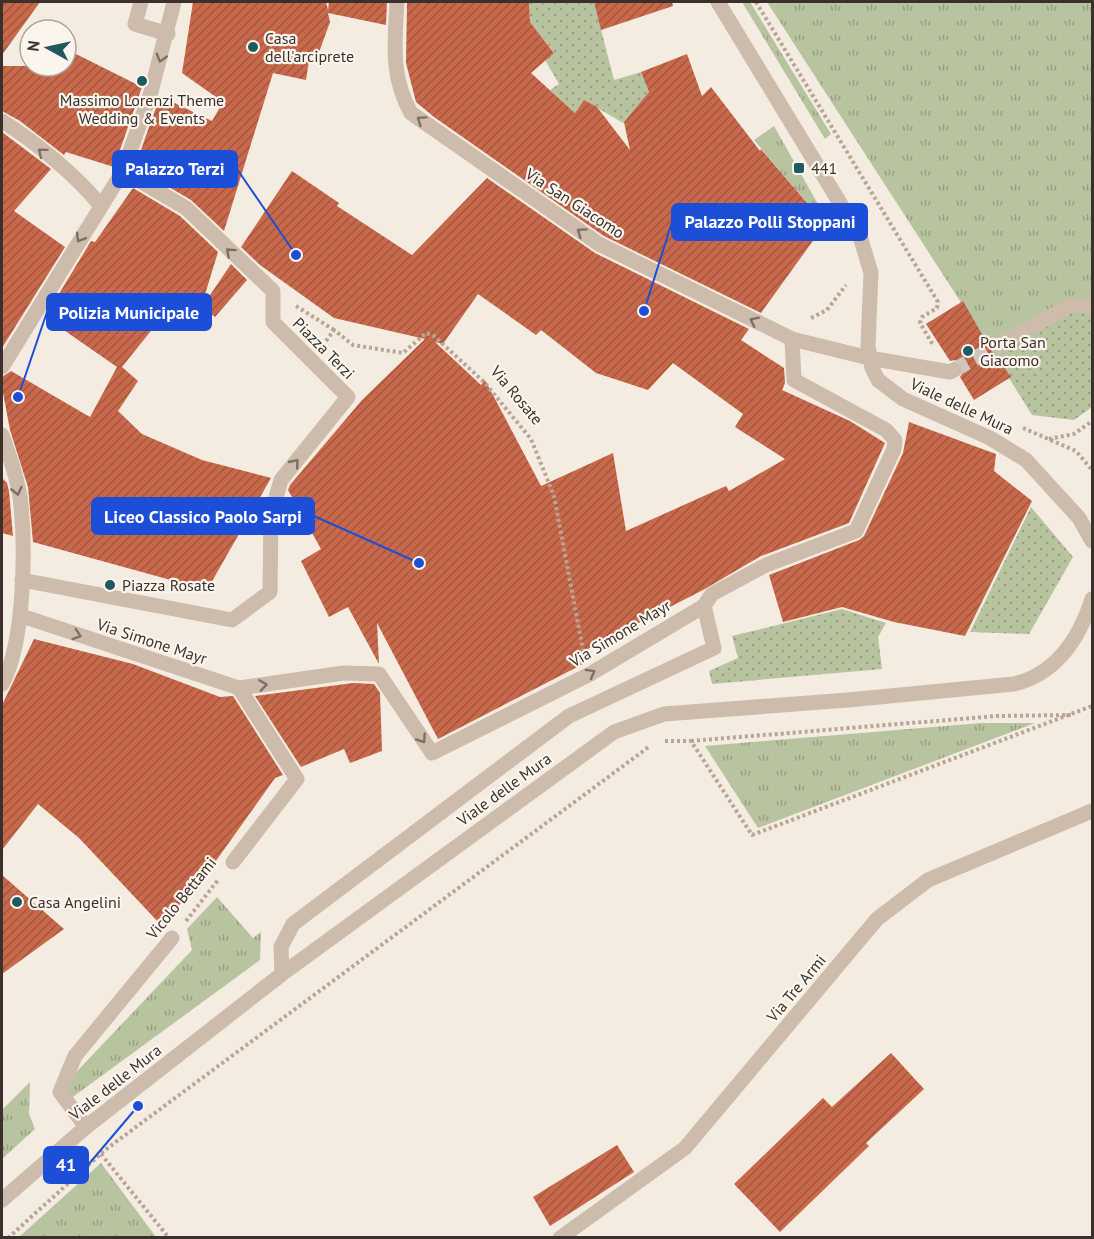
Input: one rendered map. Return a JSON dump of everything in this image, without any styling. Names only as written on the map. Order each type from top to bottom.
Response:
[{"type":"street","points":[[141,2],[135,24],[168,34]]},
{"type":"street","points":[[2,367],[123,171],[151,92],[168,34],[174,2]]},
{"type":"street","name":"Via San Giacomo","points":[[397,2],[395,58],[398,89],[411,113],[599,244],[792,339],[870,358],[950,372],[954,370]]},
{"type":"street","name":"Viale delle Mura","points":[[718,2],[860,236],[869,263],[870,358],[878,380],[903,399],[990,438],[1026,460],[1079,518],[1092,541]]},
{"type":"street","points":[[2,121],[18,131],[67,173],[100,205]]},
{"type":"street","points":[[123,171],[186,208],[273,291]]},
{"type":"street","name":"Piazza Terzi","points":[[22,580],[232,620],[270,592],[271,515],[281,480],[348,397],[273,321],[273,291]]},
{"type":"street","points":[[999,345],[1071,305],[1092,306]]},
{"type":"street","name":"Via Simone Mayr","points":[[22,616],[239,688],[344,673],[379,674],[432,753],[590,674],[766,565],[856,531],[894,449],[895,440],[886,430],[794,380],[792,339]]},
{"type":"street","points":[[2,435],[20,497],[22,580],[22,616],[6,664],[2,684]]},
{"type":"street","name":"Viale delle Mura","points":[[2,1200],[86,1127],[282,974],[614,732],[664,714],[860,699],[1014,684],[1031,680],[1047,671],[1069,647],[1092,599]]},
{"type":"street","points":[[282,974],[280,947],[283,938],[293,924],[569,716],[714,648],[708,600]]},
{"type":"street","name":"Vicolo Bettami","points":[[233,862],[297,778],[239,688]]},
{"type":"street","name":"Via Tre Armi","points":[[560,1238],[685,1148],[877,919],[928,880],[1092,811]]},
{"type":"street","name":"Vicolo Bettami","points":[[86,1127],[60,1092],[75,1056],[172,938]]},
{"type":"path","points":[[756,2],[938,302],[937,308],[922,317],[922,328]]},
{"type":"path","points":[[840,204],[868,187]]},
{"type":"path","points":[[792,339],[798,323],[827,310],[840,295],[846,283],[846,275]]},
{"type":"path","name":"Via Rosate","points":[[273,291],[334,330],[353,345],[403,353],[426,333],[434,336],[484,382],[531,439],[554,496],[567,571],[590,674]]},
{"type":"path","points":[[311,362],[334,330]]},
{"type":"path","points":[[1048,440],[1074,434],[1092,422]]},
{"type":"path","points":[[1019,426],[1076,451],[1092,470]]},
{"type":"path","points":[[691,741],[752,835],[1074,715],[1092,706]]},
{"type":"path","points":[[8,1238],[101,1154],[656,741],[691,741],[996,716],[1074,715]]},
{"type":"path","name":"Vicolo Bettami","points":[[172,938],[233,862]]},
{"type":"path","points":[[101,1154],[170,1238]]},
{"type":"green space","points":[[529,2],[594,2],[614,80],[641,72],[657,113],[643,100],[623,123],[584,100],[575,113],[550,90],[559,84],[545,60],[554,52],[530,22]]},
{"type":"green space","points":[[742,2],[750,2],[831,134],[825,139]]},
{"type":"green space","points":[[767,2],[1092,2],[1092,306],[991,349]]},
{"type":"green space","points":[[774,126],[828,222],[825,224],[754,140]]},
{"type":"green space","points":[[1071,305],[1092,306],[1092,407],[1074,420],[1032,415],[991,349]]},
{"type":"green space","points":[[1031,507],[1073,557],[1029,634],[970,632]]},
{"type":"green space","points":[[842,609],[886,623],[878,637],[882,669],[712,684],[709,671],[738,658],[732,636]]},
{"type":"green space","points":[[981,723],[1035,723],[758,828],[705,746]]},
{"type":"green space","points":[[217,897],[253,938],[261,932],[260,960],[70,1099],[64,1085],[192,950],[187,929]]},
{"type":"green space","points":[[30,1082],[29,1114],[35,1129],[2,1159],[2,1110]]},
{"type":"green space","points":[[101,1163],[156,1237],[19,1237]]},
{"type":"building","points":[[2,2],[40,2],[29,18],[18,18],[18,33],[2,55]]},
{"type":"building","points":[[193,2],[326,2],[328,10],[329,2],[387,2],[386,25],[328,13],[330,22],[318,55],[310,54],[306,80],[273,73],[224,231],[191,200],[135,167],[160,96],[212,121],[223,102],[182,73]]},
{"type":"building","points":[[407,2],[529,2],[530,22],[554,53],[531,73],[575,113],[584,100],[597,107],[630,150],[624,122],[649,92],[641,72],[687,54],[702,96],[711,87],[760,151],[761,149],[825,224],[761,313],[604,236],[416,102],[406,63]]},
{"type":"building","points":[[594,2],[672,2],[673,6],[601,30]]},
{"type":"building","points":[[78,55],[142,87],[114,167],[66,152],[64,155],[20,121],[2,111],[2,66],[18,66],[18,78],[78,78]]},
{"type":"building","points":[[2,132],[51,169],[14,211],[65,247],[2,348]]},
{"type":"building","points":[[292,171],[339,203],[337,206],[412,255],[487,178],[595,253],[749,329],[741,340],[784,368],[785,383],[782,390],[850,421],[885,443],[849,523],[761,556],[703,590],[580,653],[583,664],[438,739],[377,623],[379,664],[348,607],[329,617],[301,561],[321,549],[288,490],[362,400],[425,339],[334,318],[260,265],[241,247]],"holes":[[[478,294],[536,335],[541,330],[596,373],[648,390],[673,363],[743,414],[735,427],[785,459],[729,491],[726,486],[626,531],[613,453],[541,486],[485,380],[481,385],[435,342],[443,344]]]},
{"type":"building","points":[[133,188],[180,216],[218,252],[203,301],[196,296],[178,318],[166,312],[122,367],[138,381],[118,411],[142,434],[202,460],[271,478],[207,590],[33,542],[28,487],[10,430],[2,387],[2,377],[11,371],[90,417],[117,367],[45,317],[91,241],[95,242]]},
{"type":"building","points":[[231,264],[247,280],[215,317],[202,307]]},
{"type":"building","name":"Porta San Giacomo","points":[[963,301],[991,350],[1011,377],[974,400],[960,377],[964,371],[962,365],[955,360],[950,361],[926,324]]},
{"type":"building","points":[[909,422],[996,454],[994,471],[1032,501],[965,636],[894,622],[842,607],[783,622],[769,575],[859,540],[864,536],[903,453]]},
{"type":"building","points":[[2,478],[7,483],[9,491],[13,536],[2,533]]},
{"type":"building","points":[[34,639],[133,664],[220,697],[233,696],[283,775],[275,778],[203,879],[161,925],[79,838],[38,804],[2,850],[2,705]]},
{"type":"building","points":[[353,683],[374,684],[380,693],[382,751],[350,763],[344,749],[301,767],[255,696]]},
{"type":"building","name":"Casa Angelini","points":[[2,875],[64,929],[2,974]]},
{"type":"building","points":[[891,1053],[924,1089],[866,1143],[869,1146],[780,1232],[734,1184],[823,1098],[832,1107]]},
{"type":"building","points":[[617,1145],[634,1172],[550,1226],[533,1197]]},
{"type":"tunnel","points":[[954,370],[999,345]]},
{"type":"place","name":"Casa dell'arciprete","points":[[253,47]]},
{"type":"place","name":"Massimo Lorenzi Theme Wedding & Events","points":[[142,81]]},
{"type":"place","name":"441","points":[[799,168]]},
{"type":"place","name":"Palazzo Terzi","points":[[296,255]]},
{"type":"place","name":"Palazzo Polli Stoppani","points":[[644,311]]},
{"type":"place","name":"Porta San Giacomo","points":[[968,351]]},
{"type":"place","name":"Polizia Municipale","points":[[18,397]]},
{"type":"place","name":"Liceo Classico Paolo Sarpi","points":[[419,563]]},
{"type":"place","name":"Piazza Rosate","points":[[110,585]]},
{"type":"place","name":"Casa Angelini","points":[[17,902]]},
{"type":"place","name":"41","points":[[138,1106]]}]
